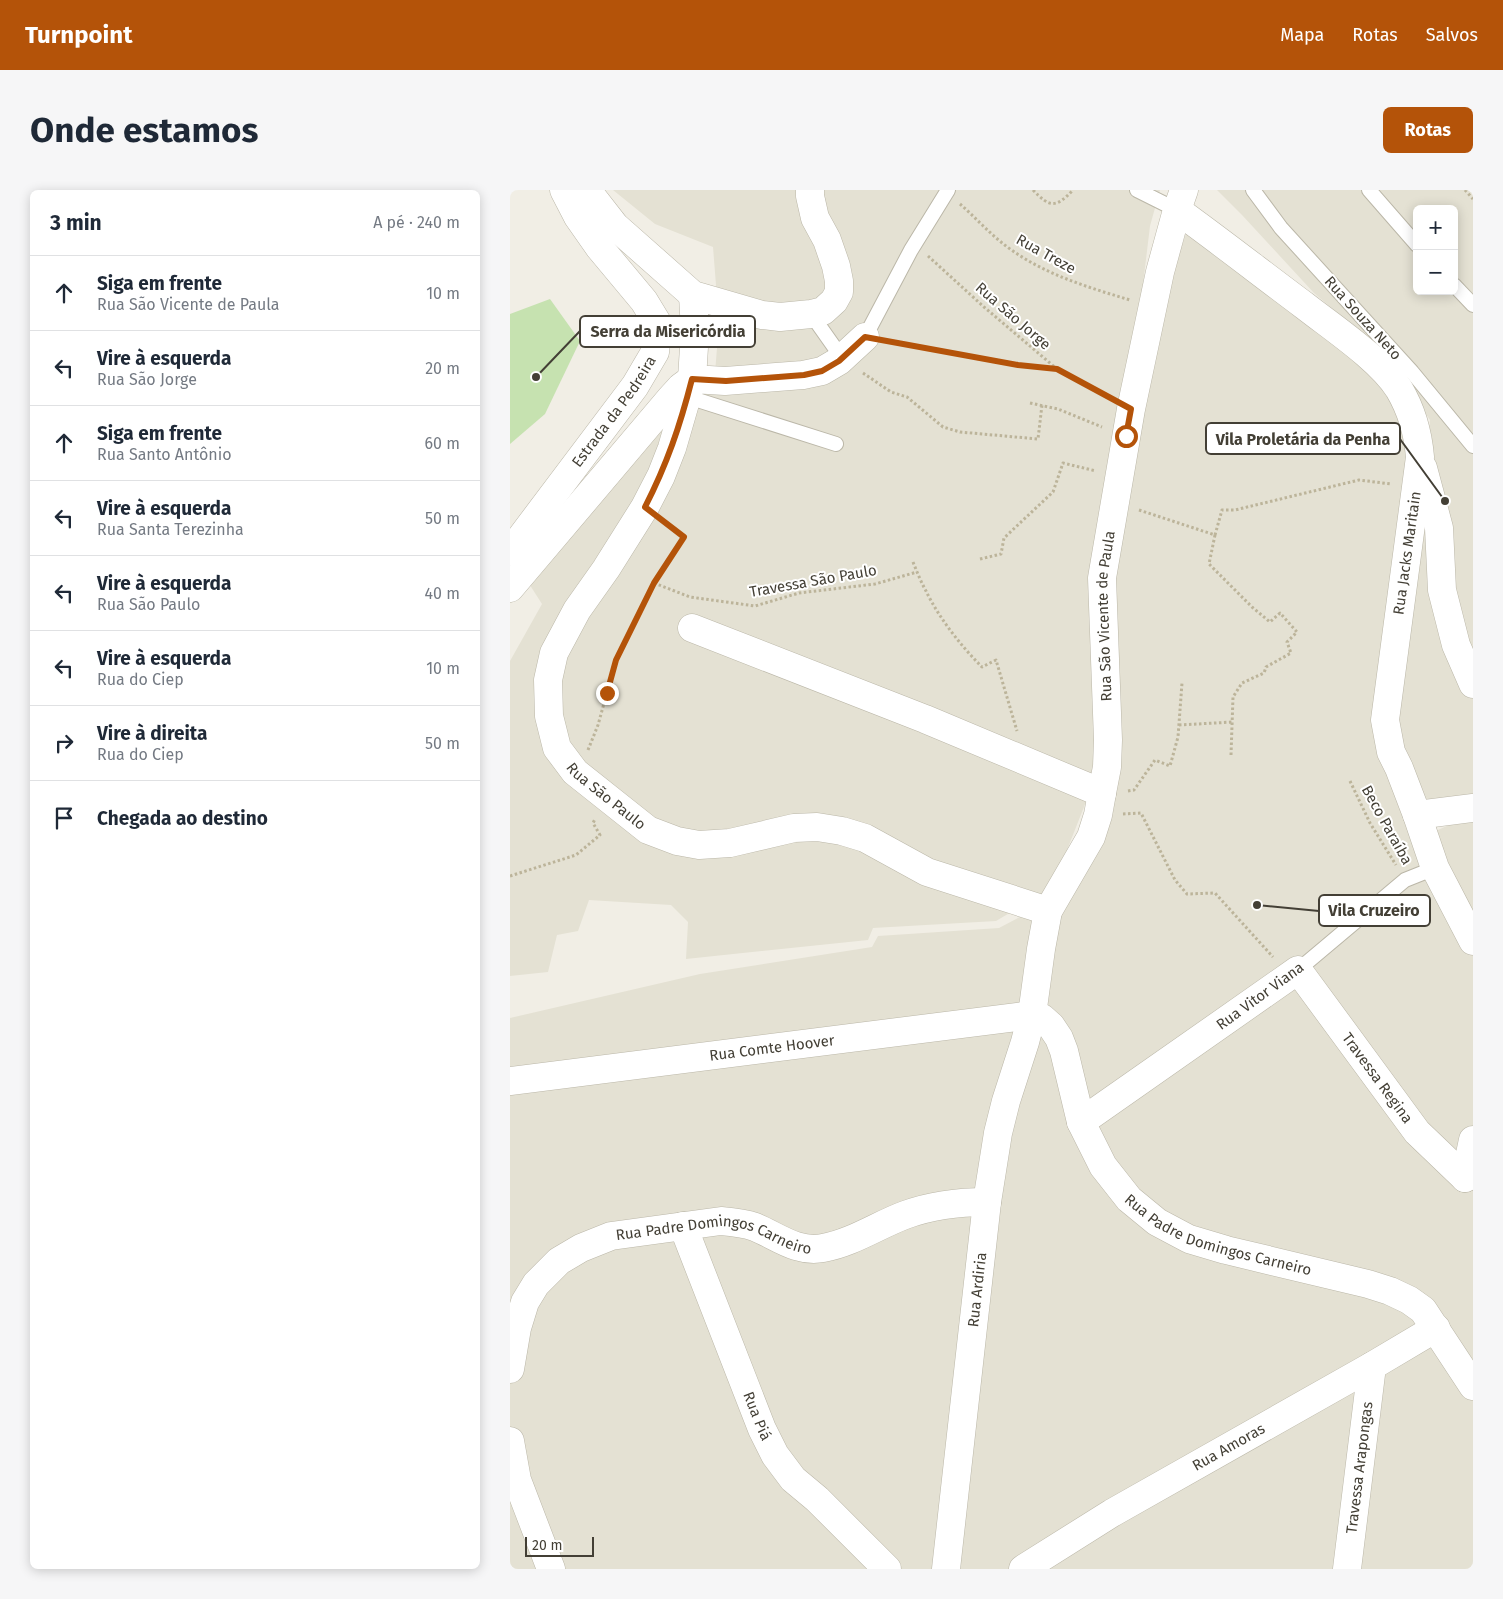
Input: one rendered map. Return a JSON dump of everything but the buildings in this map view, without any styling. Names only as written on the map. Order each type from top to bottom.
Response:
[{"type":"street","name":"Estrada da Pedreira","points":[[510,552],[635,386],[655,352],[658,324],[644,301],[588,232],[564,190]]},
{"type":"street","points":[[589,190],[590,194],[615,226],[693,295],[762,315],[780,317],[823,311],[834,301],[839,292],[836,266],[827,240],[815,218],[810,190]]},
{"type":"street","name":"Rua São Vicente de Paula","points":[[1032,1015],[1048,911],[1091,837],[1107,767],[1106,658],[1102,578],[1126,436],[1152,307],[1180,200]]},
{"type":"street","name":"Rua Jacks Maritain","points":[[1180,200],[1378,366],[1398,387],[1413,416],[1420,458],[1385,720],[1391,752],[1417,815],[1435,868],[1473,942]]},
{"type":"street","name":"Rua São Paulo","points":[[693,295],[695,331],[690,388],[672,448],[661,476],[645,507],[606,569],[577,610],[554,653],[548,680],[550,716],[557,748],[575,772],[648,830],[677,842],[699,845],[730,843],[794,828],[817,827],[842,831],[865,838],[927,872],[1048,911]]},
{"type":"street","points":[[510,588],[681,387],[690,388],[726,381],[804,375],[822,371],[842,358],[865,337]]},
{"type":"street","points":[[1420,458],[1439,528],[1442,590],[1456,645],[1473,684]]},
{"type":"street","points":[[692,628],[925,719],[1100,804]]},
{"type":"street","points":[[1417,815],[1473,808]]},
{"type":"street","name":"Rua Vitor Viana","points":[[1081,1122],[1294,973]]},
{"type":"street","name":"Travessa Regina","points":[[1294,973],[1417,1132],[1465,1178],[1473,1140]]},
{"type":"street","name":"Rua Comte Hoover","points":[[510,1081],[1032,1015]]},
{"type":"street","name":"Rua Padre Domingos Carneiro","points":[[1032,1015],[1042,1018],[1051,1026],[1059,1038],[1064,1051],[1081,1122],[1103,1166],[1129,1199],[1157,1222],[1189,1239],[1226,1250],[1368,1284],[1409,1300],[1423,1310],[1473,1386]]},
{"type":"street","name":"Rua Ardiria","points":[[946,1569],[988,1202],[998,1133],[1032,1015]]},
{"type":"street","name":"Rua Padre Domingos Carneiro","points":[[510,1369],[517,1328],[517,1303],[559,1261],[581,1248],[612,1236],[721,1220],[754,1227],[796,1247],[823,1248],[843,1242],[903,1216],[932,1206],[961,1202],[988,1202]]},
{"type":"street","name":"Rua Piá","points":[[683,1226],[762,1429],[775,1455],[793,1479],[817,1499],[888,1569]]},
{"type":"street","name":"Rua Amoras","points":[[1023,1569],[1112,1513],[1436,1328]]},
{"type":"street","name":"Travessa Arapongas","points":[[1346,1569],[1372,1366]]},
{"type":"street","points":[[510,1441],[517,1480],[551,1569]]},
{"type":"lane","points":[[865,337],[914,244],[947,190]]},
{"type":"lane","points":[[1137,190],[1180,200]]},
{"type":"lane","name":"Rua Souza Neto","points":[[1253,190],[1281,228],[1412,372],[1473,446]]},
{"type":"lane","points":[[1370,190],[1413,240]]},
{"type":"lane","points":[[1458,289],[1473,305]]},
{"type":"lane","points":[[811,314],[842,358]]},
{"type":"lane","points":[[690,388],[836,444]]},
{"type":"lane","name":"Rua Vitor Viana","points":[[1294,973],[1405,880],[1435,868]]},
{"type":"path","name":"Rua Treze","points":[[947,190],[1006,246],[1044,269],[1076,284],[1152,307]]},
{"type":"path","points":[[1033,190],[1044,202],[1053,205],[1060,203],[1073,190]]},
{"type":"path","points":[[1465,190],[1473,199]]},
{"type":"path","name":"Rua São Jorge","points":[[914,244],[1057,369],[1131,409]]},
{"type":"path","points":[[865,337],[1018,365],[1057,369]]},
{"type":"path","points":[[842,358],[891,392],[907,397],[943,427],[960,432],[1038,439],[1042,405]]},
{"type":"path","points":[[1030,403],[1058,409],[1126,436]]},
{"type":"path","points":[[980,559],[1001,554],[1004,538],[1053,492],[1062,463],[1119,476]]},
{"type":"path","points":[[1231,755],[1234,697],[1242,683],[1264,673],[1266,667],[1291,653],[1286,642],[1297,632],[1280,613],[1270,622],[1252,607],[1209,564],[1222,510],[1235,510],[1359,480],[1416,487]]},
{"type":"path","points":[[587,753],[598,725],[616,660],[654,583],[684,537],[645,507]]},
{"type":"path","points":[[1133,508],[1215,535]]},
{"type":"path","points":[[913,562],[926,592],[952,632],[974,660],[982,667],[996,660],[1017,732]]},
{"type":"path","name":"Travessa São Paulo","points":[[654,583],[690,597],[755,606],[798,593],[875,584],[917,572]]},
{"type":"path","points":[[1100,804],[1134,790],[1155,760],[1170,766],[1178,737],[1182,683]]},
{"type":"path","points":[[1179,725],[1233,722]]},
{"type":"path","name":"Beco Paraíba","points":[[1350,781],[1370,823],[1405,880]]},
{"type":"path","points":[[510,876],[576,855],[600,834],[593,823],[609,798]]},
{"type":"path","points":[[1100,804],[1141,813],[1175,880],[1186,894],[1215,893],[1294,973]]},
{"type":"shaded area","points":[[613,190],[1160,190],[1150,226],[1134,359],[1095,779],[1052,888],[996,921],[873,928],[868,940],[686,959],[688,922],[671,905],[589,900],[578,931],[557,935],[548,972],[510,976],[510,661],[542,604],[526,579],[715,373],[719,323],[713,247],[655,224]]},
{"type":"shaded area","points":[[1217,190],[1473,190],[1473,808],[1417,815],[1419,839],[1453,823],[1473,819],[1473,1569],[510,1569],[510,1018],[700,974],[872,947],[878,936],[999,928],[1031,911],[1087,850],[1109,576],[1161,305],[1187,231],[1304,305],[1429,435],[1430,420],[1385,354],[1314,293]]},
{"type":"green space","points":[[550,299],[580,341],[545,414],[510,444],[510,314]]},
{"type":"place","name":"Serra da Misericórdia","points":[[536,377]]},
{"type":"place","name":"Vila Proletária da Penha","points":[[1445,501]]},
{"type":"place","name":"Vila Cruzeiro","points":[[1257,905]]},
{"type":"route","points":[[607,693],[616,660],[654,583],[684,537],[645,507],[661,476],[672,448],[692,379],[726,381],[804,375],[822,371],[839,361],[865,337],[1018,365],[1057,369],[1131,409],[1126,436]]}]
